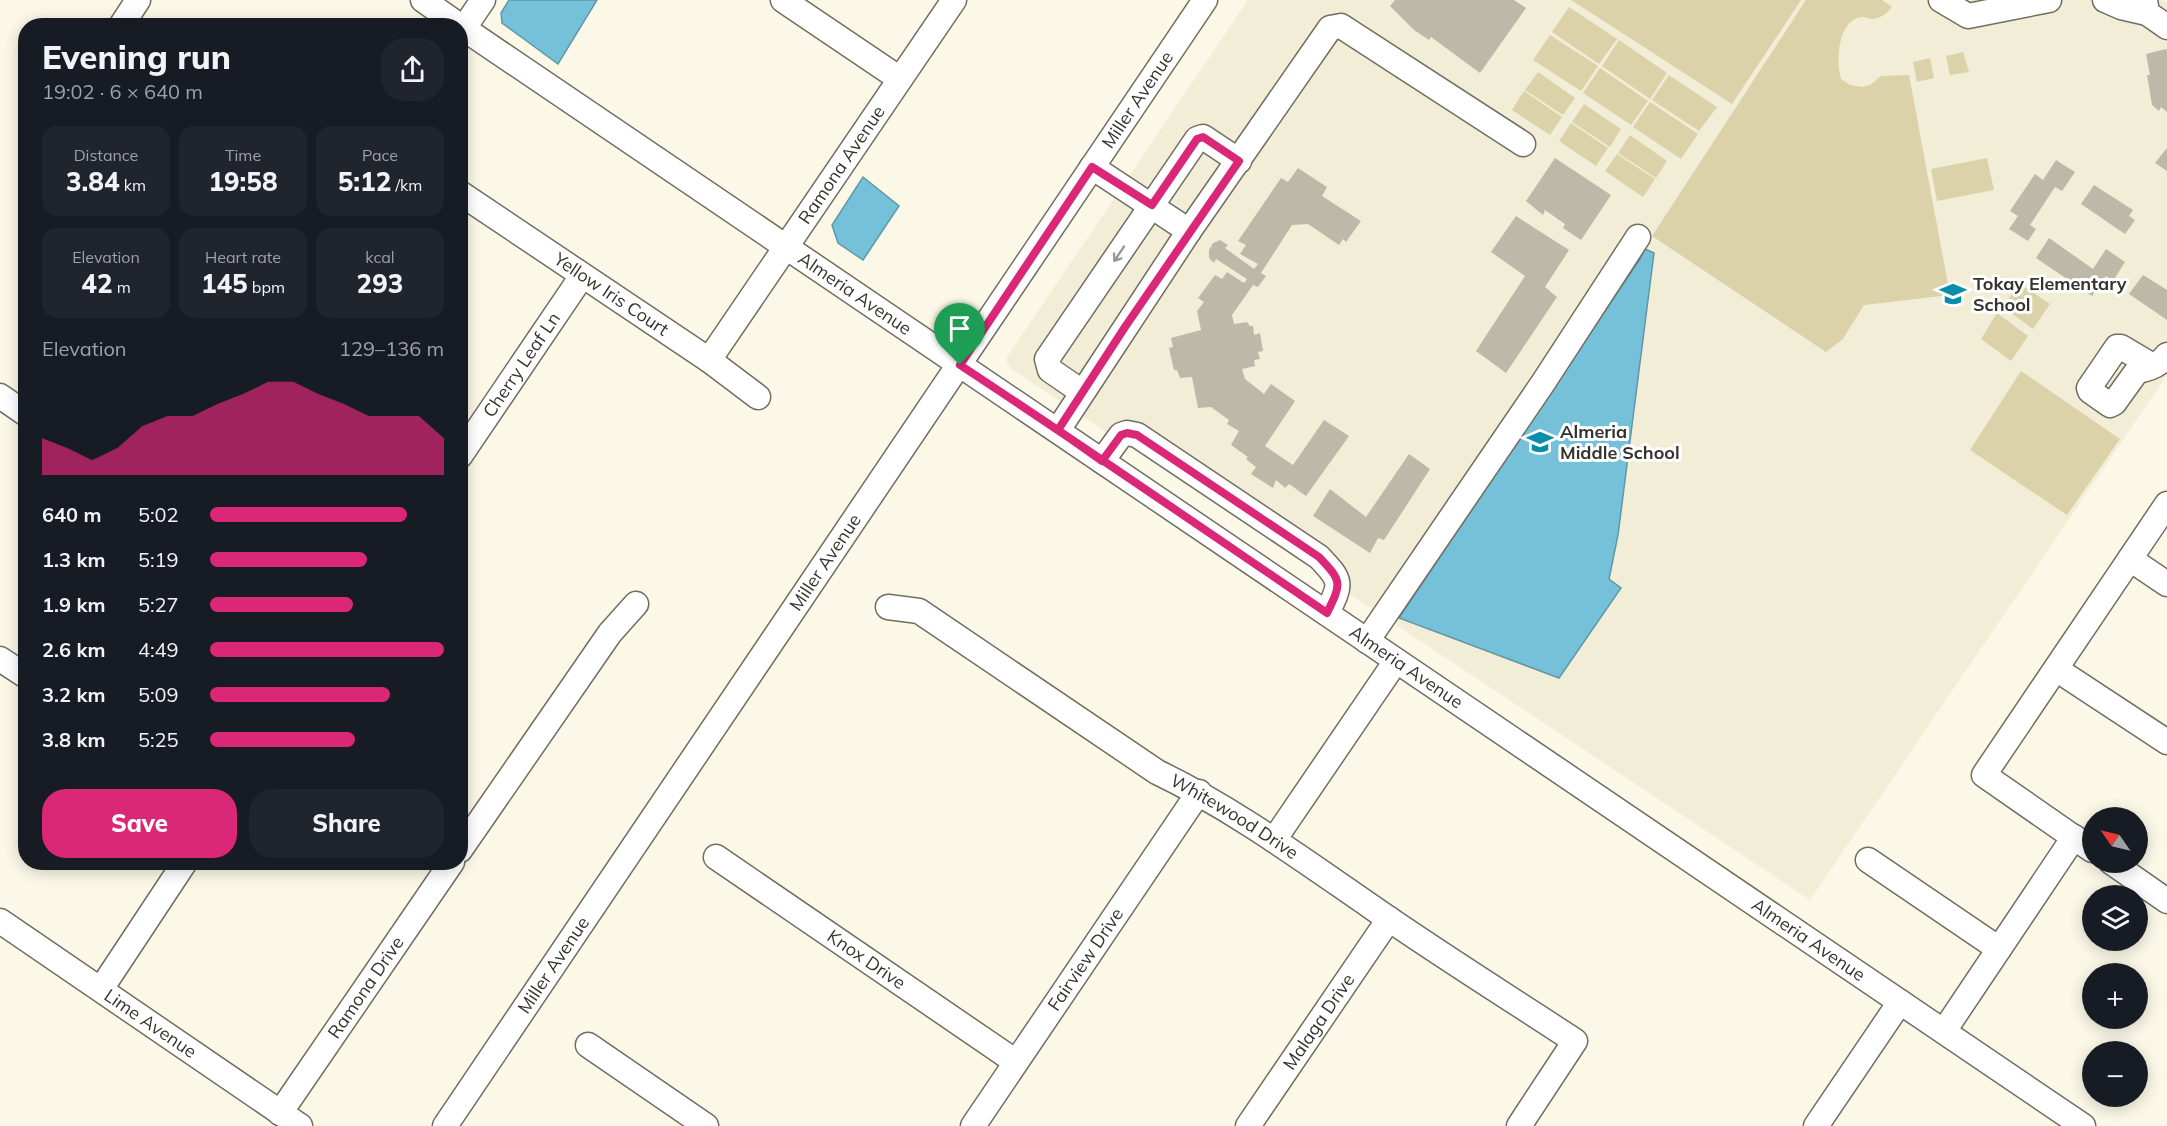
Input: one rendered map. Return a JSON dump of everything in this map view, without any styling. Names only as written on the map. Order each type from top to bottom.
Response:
[{"type":"street","points":[[126,18],[138,0]]},
{"type":"street","name":"Almeria Avenue","points":[[423,0],[450,18]]},
{"type":"street","points":[[468,19],[483,0]]},
{"type":"street","points":[[783,0],[900,80]]},
{"type":"street","name":"Ramona Avenue","points":[[709,360],[954,0]]},
{"type":"street","name":"Miller Avenue","points":[[445,1126],[1205,0]]},
{"type":"street","points":[[1950,2],[1968,16],[2049,0]]},
{"type":"street","points":[[2105,0],[2121,7],[2146,7],[2167,27]]},
{"type":"street","points":[[1058,430],[1190,231],[1330,28],[1341,26],[1523,144]]},
{"type":"street","name":"Almeria Avenue","points":[[468,30],[2084,1126]]},
{"type":"street","points":[[1082,392],[1050,369],[1047,359],[1197,139],[1203,137],[1239,161]]},
{"type":"street","points":[[1092,167],[1190,231]]},
{"type":"street","name":"Yellow Iris Court","points":[[468,198],[709,360],[758,397]]},
{"type":"street","points":[[1367,641],[1543,383],[1638,237]]},
{"type":"street","name":"Cherry Leaf Ln","points":[[468,444],[582,276]]},
{"type":"street","points":[[0,396],[18,408]]},
{"type":"street","points":[[1102,461],[1121,435],[1127,433],[1137,435],[1319,557],[1335,574],[1338,582],[1337,593],[1327,613]]},
{"type":"street","points":[[2082,842],[1984,775],[2167,504]]},
{"type":"street","points":[[2130,559],[2167,584]]},
{"type":"street","points":[[468,838],[610,633],[636,604]]},
{"type":"street","name":"Whitewood Drive","points":[[888,607],[919,611],[1157,772],[1199,792],[1274,840],[1389,919],[1575,1041],[1519,1126]]},
{"type":"street","points":[[0,659],[18,671]]},
{"type":"street","points":[[1274,840],[1396,661]]},
{"type":"street","points":[[2056,669],[2167,742]]},
{"type":"street","name":"Fairview Drive","points":[[973,1126],[1199,792]]},
{"type":"street","points":[[1944,1031],[2000,949],[2082,844]]},
{"type":"street","name":"Knox Drive","points":[[716,857],[1016,1062]]},
{"type":"street","points":[[1868,860],[2000,949]]},
{"type":"street","points":[[101,989],[180,870]]},
{"type":"street","name":"Ramona Drive","points":[[290,1119],[447,870]]},
{"type":"street","points":[[2127,873],[2167,901]]},
{"type":"street","name":"Malaga Drive","points":[[1248,1126],[1389,919]]},
{"type":"street","name":"Lime Avenue","points":[[0,921],[290,1119]]},
{"type":"street","points":[[1816,1126],[1900,1002]]},
{"type":"street","points":[[588,1045],[706,1126]]},
{"type":"shaded area","name":"Almeria Middle School","points":[[1248,0],[2163,0],[2167,3],[2167,375],[1810,900],[1010,368],[1007,357]]},
{"type":"shaded area","points":[[1571,0],[1801,0],[1732,104]]},
{"type":"shaded area","points":[[1806,0],[1882,0],[1892,7],[1878,18],[1862,17],[1847,26],[1840,43],[1839,72],[1841,79],[1850,85],[1862,87],[1870,85],[1881,76],[1909,75],[1950,295],[1864,305],[1843,339],[1826,352],[1652,236]]},
{"type":"shaded area","points":[[1569,7],[1617,39],[1599,64],[1552,32]]},
{"type":"shaded area","points":[[1550,35],[1598,66],[1581,91],[1533,60]]},
{"type":"shaded area","points":[[1619,40],[1667,73],[1650,99],[1602,66]]},
{"type":"shaded area","points":[[1963,52],[1969,72],[1950,75],[1946,56]]},
{"type":"shaded area","points":[[1930,58],[1934,78],[1917,82],[1913,62]]},
{"type":"shaded area","points":[[1600,68],[1648,101],[1631,125],[1583,93]]},
{"type":"shaded area","points":[[1538,72],[1575,98],[1563,115],[1525,90]]},
{"type":"shaded area","points":[[1669,75],[1717,107],[1699,131],[1652,100]]},
{"type":"shaded area","points":[[1524,91],[1562,117],[1550,135],[1512,110]]},
{"type":"shaded area","points":[[1650,102],[1698,134],[1681,159],[1633,127]]},
{"type":"shaded area","points":[[1584,104],[1621,129],[1610,147],[1572,122]]},
{"type":"shaded area","points":[[1571,123],[1608,148],[1596,166],[1559,141]]},
{"type":"shaded area","points":[[1630,135],[1667,161],[1656,178],[1618,153]]},
{"type":"shaded area","points":[[1617,154],[1655,179],[1643,197],[1605,171]]},
{"type":"shaded area","points":[[1987,158],[1994,190],[1937,201],[1931,169]]},
{"type":"shaded area","points":[[2019,283],[2050,304],[2033,329],[2003,307]]},
{"type":"shaded area","points":[[1997,313],[2028,336],[2011,361],[1981,339]]},
{"type":"shaded area","points":[[2021,371],[2120,439],[2067,515],[1970,450]]},
{"type":"water","points":[[509,0],[597,0],[558,64],[502,23],[501,13]]},
{"type":"water","points":[[863,177],[899,206],[863,260],[838,243],[832,225]]},
{"type":"water","points":[[1645,249],[1654,253],[1618,535],[1609,579],[1621,588],[1559,678],[1399,618],[1640,259]]},
{"type":"building","points":[[1395,0],[1514,0],[1526,8],[1480,73],[1431,37],[1429,40],[1414,30],[1390,6]]},
{"type":"building","points":[[2166,49],[2167,112],[2161,107],[2159,111],[2152,105],[2146,54]]},
{"type":"building","points":[[2167,148],[2167,171],[2155,163]]},
{"type":"building","points":[[1555,158],[1611,195],[1581,240],[1563,228],[1565,224],[1545,210],[1543,215],[1526,201]]},
{"type":"building","points":[[2056,160],[2075,172],[2062,191],[2055,187],[2030,225],[2036,229],[2028,241],[2009,229],[2018,216],[2010,211],[2035,174],[2043,180]]},
{"type":"building","points":[[1298,168],[1327,187],[1322,196],[1361,221],[1346,242],[1343,239],[1339,245],[1308,224],[1292,225],[1261,273],[1266,276],[1258,287],[1253,285],[1232,315],[1234,324],[1247,322],[1253,326],[1254,335],[1260,333],[1263,351],[1258,352],[1260,359],[1254,360],[1255,366],[1242,369],[1245,379],[1264,394],[1271,384],[1295,401],[1265,446],[1293,465],[1324,420],[1349,436],[1306,496],[1289,484],[1285,488],[1276,480],[1273,488],[1251,474],[1256,467],[1246,459],[1248,457],[1231,445],[1239,431],[1227,424],[1229,420],[1211,407],[1198,408],[1192,377],[1180,378],[1177,370],[1174,370],[1169,348],[1173,347],[1171,338],[1201,330],[1197,311],[1204,302],[1198,298],[1215,275],[1222,279],[1227,272],[1244,283],[1247,279],[1216,259],[1214,263],[1209,258],[1209,250],[1213,243],[1220,240],[1228,245],[1225,248],[1254,269],[1258,264],[1240,254],[1246,245],[1238,241],[1281,178],[1288,182]]},
{"type":"building","points":[[2094,185],[2133,210],[2129,216],[2135,220],[2125,234],[2081,204]]},
{"type":"building","points":[[1516,216],[1569,250],[1545,287],[1557,297],[1506,373],[1476,351],[1525,276],[1491,252]]},
{"type":"building","points":[[2049,238],[2093,269],[2106,249],[2125,262],[2113,281],[2106,276],[2092,296],[2036,258]]},
{"type":"building","points":[[2143,275],[2167,290],[2167,320],[2129,294]]},
{"type":"building","points":[[1409,454],[1430,469],[1384,540],[1378,538],[1370,553],[1313,516],[1330,489],[1366,517]]},
{"type":"place","name":"Tokay Elementary School","points":[[1953,294]]},
{"type":"place","name":"Almeria Middle School","points":[[1540,442]]},
{"type":"route","points":[[960,365],[1058,430],[1102,461],[1327,613],[1337,593],[1338,582],[1335,574],[1319,557],[1137,435],[1127,433],[1121,435],[1102,461],[1058,430],[1125,327],[1239,161],[1203,137],[1197,139],[1152,205],[1092,167],[960,365]]}]
